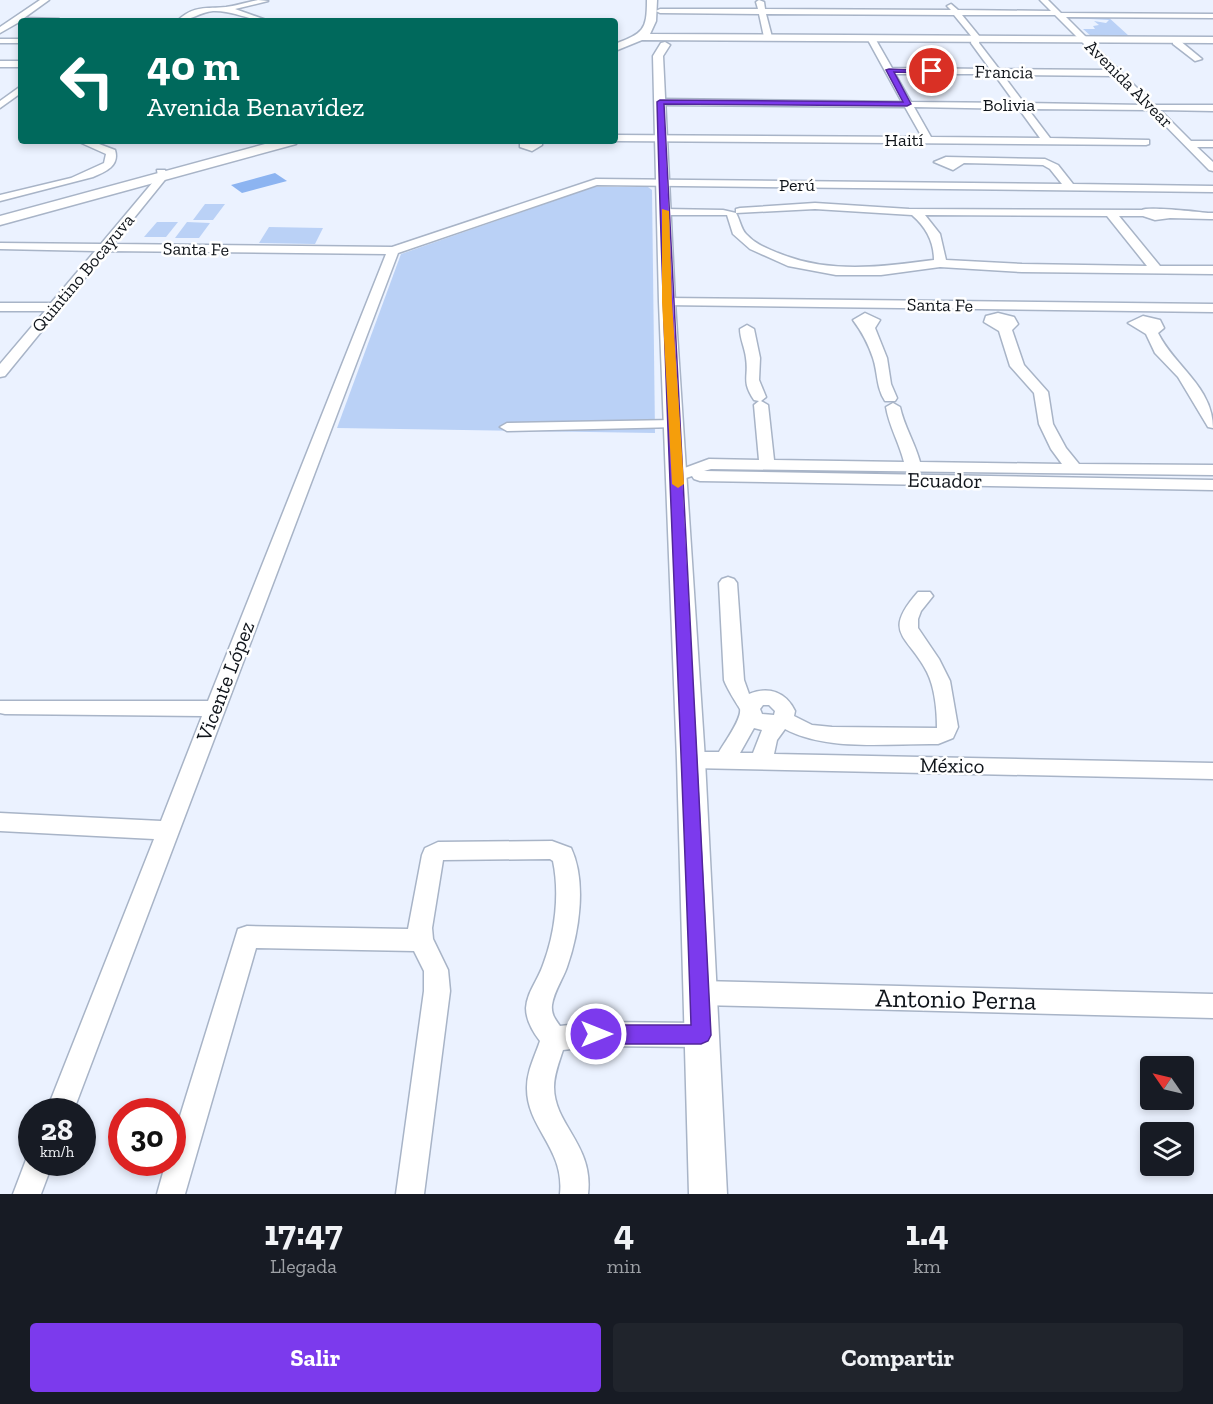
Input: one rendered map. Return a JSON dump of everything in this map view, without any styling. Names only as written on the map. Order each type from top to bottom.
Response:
[{"type":"main road","points":[[652,0],[652,23],[646,33],[654,44]]},
{"type":"main road","points":[[660,0],[654,44],[663,139],[667,302],[691,760],[708,1194]]},
{"type":"main road","points":[[654,44],[768,37],[868,36],[976,40],[1213,41]]},
{"type":"main road","points":[[618,50],[654,44],[716,40],[868,36]]},
{"type":"main road","points":[[1085,40],[1213,41]]},
{"type":"main road","points":[[0,221],[264,144]]},
{"type":"main road","points":[[0,216],[279,144]]},
{"type":"street","points":[[11,11],[26,11],[39,0]]},
{"type":"street","points":[[0,29],[45,0]]},
{"type":"street","points":[[760,0],[768,37]]},
{"type":"street","points":[[848,0],[860,20]]},
{"type":"street","points":[[946,0],[1047,141]]},
{"type":"street","name":"Avenida Alvear","points":[[1044,0],[1213,168]]},
{"type":"street","points":[[185,18],[196,10],[264,1]]},
{"type":"street","points":[[1131,5],[1144,15]]},
{"type":"street","points":[[232,7],[258,18]]},
{"type":"street","points":[[660,11],[1213,16]]},
{"type":"street","points":[[12,20],[18,20]]},
{"type":"street","points":[[868,36],[928,140]]},
{"type":"street","points":[[0,41],[18,41]]},
{"type":"street","points":[[1176,42],[1198,59]]},
{"type":"street","points":[[0,64],[18,64]]},
{"type":"street","name":"Francia","points":[[889,70],[1119,73]]},
{"type":"street","points":[[0,90],[18,89]]},
{"type":"street","points":[[0,105],[18,91]]},
{"type":"street","name":"Bolivia","points":[[660,102],[1213,108]]},
{"type":"street","name":"Haití","points":[[618,138],[1146,142]]},
{"type":"street","points":[[0,198],[92,174],[108,165],[112,158],[111,152],[90,144]]},
{"type":"street","points":[[1189,144],[1213,144]]},
{"type":"street","points":[[961,161],[1045,162],[1054,167],[1069,186]]},
{"type":"street","name":"Quintino Bocayuva","points":[[2,367],[105,248],[162,174]]},
{"type":"street","name":"Perú","points":[[393,251],[583,185],[605,182],[1213,189]]},
{"type":"street","points":[[665,210],[729,212],[815,206],[915,212],[1145,213],[1153,210],[1165,214],[1212,215]]},
{"type":"street","points":[[729,212],[740,234],[754,247],[782,259],[810,267],[858,273],[940,263],[1022,268],[1213,270]]},
{"type":"street","points":[[915,212],[929,226],[935,238],[939,247],[940,263]]},
{"type":"street","points":[[1110,213],[1157,270]]},
{"type":"street","name":"Santa Fe","points":[[0,246],[393,251]]},
{"type":"street","name":"Vicente López","points":[[63,1098],[393,251]]},
{"type":"street","name":"Santa Fe","points":[[667,302],[1213,308]]},
{"type":"street","points":[[0,307],[55,307]]},
{"type":"street","points":[[868,327],[880,358],[884,384],[896,422],[906,439],[913,465]]},
{"type":"street","points":[[747,329],[746,338],[753,361],[750,380],[760,401],[767,464]]},
{"type":"street","points":[[1005,329],[1017,366],[1041,392],[1046,424],[1059,449],[1073,467]]},
{"type":"street","points":[[1152,332],[1160,350],[1184,375],[1213,424]]},
{"type":"street","points":[[507,427],[674,424]]},
{"type":"street","points":[[677,476],[709,464],[1213,470]]},
{"type":"street","name":"Ecuador","points":[[677,476],[1213,485]]},
{"type":"street","points":[[728,583],[734,680],[737,692],[750,708]]},
{"type":"street","points":[[781,721],[808,732],[832,735],[938,736],[946,732],[948,727],[938,677],[930,661],[911,640],[908,629],[908,615],[924,596]]},
{"type":"street","points":[[725,760],[747,724],[750,708],[758,698],[775,700],[785,711],[781,721],[770,732],[762,751],[764,760]]},
{"type":"street","points":[[5,707],[214,709]]},
{"type":"street","name":"México","points":[[691,760],[1213,771]]},
{"type":"street","points":[[0,822],[167,831]]},
{"type":"street","points":[[410,1194],[437,991],[436,969],[421,940],[420,928],[433,855],[438,850],[552,850],[559,852],[564,861],[566,875],[566,911],[557,960],[539,1004],[541,1021],[554,1039]]},
{"type":"street","points":[[171,1194],[248,937],[421,940]]},
{"type":"street","name":"Antonio Perna","points":[[700,993],[1213,1006]]},
{"type":"street","points":[[554,1039],[596,1034],[701,1035]]},
{"type":"street","points":[[554,1039],[541,1083],[541,1093],[548,1118],[575,1164],[577,1181],[574,1194]]},
{"type":"street","points":[[27,1194],[34,1176]]},
{"type":"shaded area","points":[[1070,16],[1107,16],[1129,36],[1091,36],[1083,29],[1095,29],[1093,26],[1099,25],[1094,21],[1106,23],[1109,20]]},
{"type":"shaded area","points":[[593,187],[648,187],[652,190],[655,433],[337,428],[401,254]]},
{"type":"shaded area","points":[[205,204],[225,204],[213,220],[193,220]]},
{"type":"shaded area","points":[[157,222],[178,222],[166,237],[144,237]]},
{"type":"shaded area","points":[[187,222],[210,223],[199,238],[175,238]]},
{"type":"shaded area","points":[[269,227],[323,228],[315,244],[259,243]]},
{"type":"water","points":[[275,173],[287,181],[242,193],[231,185]]},
{"type":"slow traffic","points":[[665,211],[667,302],[678,484]]},
{"type":"route","points":[[596,1034],[701,1035],[691,760],[667,302],[660,102],[907,104],[889,70],[932,71]]}]
